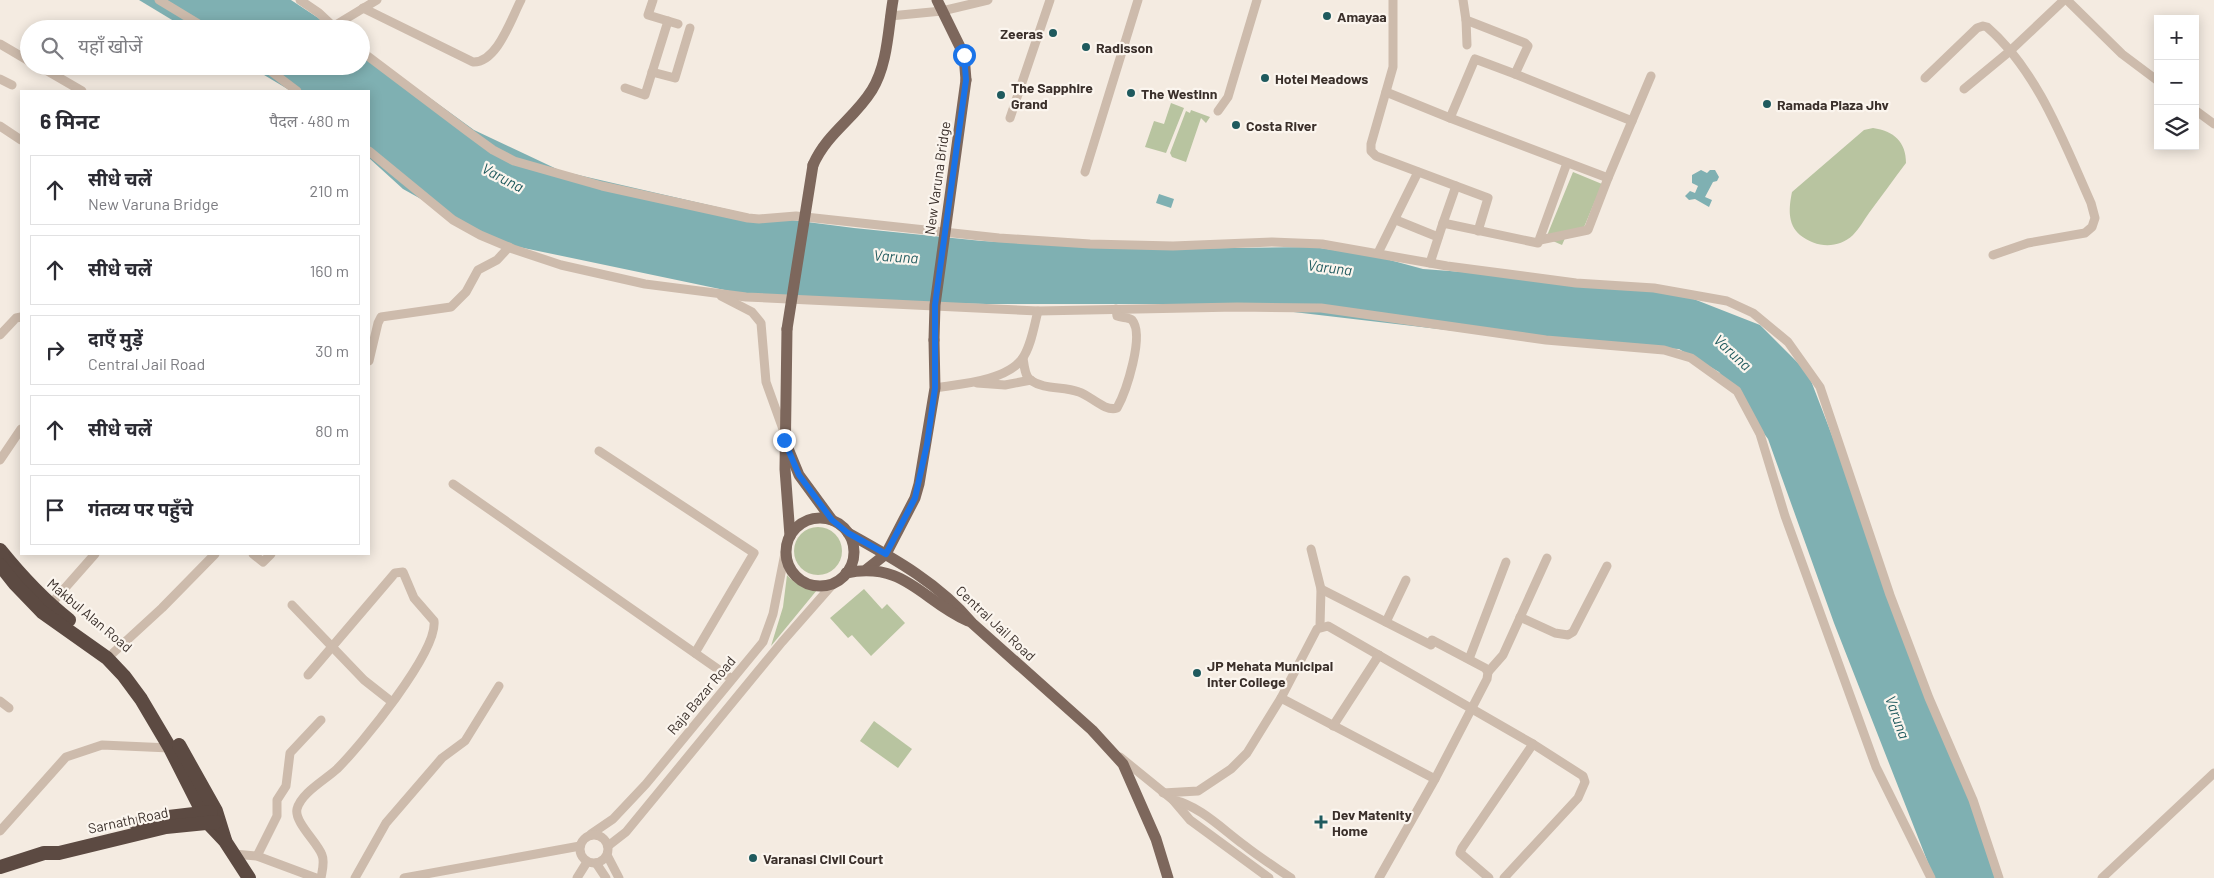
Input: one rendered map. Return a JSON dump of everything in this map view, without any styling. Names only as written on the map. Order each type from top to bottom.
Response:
[{"type":"highway","name":"Makbul Alan Road","points":[[0,550],[25,581],[50,605],[113,653],[133,672],[148,693],[212,817]]},
{"type":"highway","name":"Makbul Alan Road","points":[[0,565],[42,612],[107,658],[124,676],[141,699],[212,817]]},
{"type":"highway","points":[[212,817],[225,841],[250,878]]},
{"type":"highway","name":"Sarnath Road","points":[[0,866],[44,853],[59,853],[212,817]]},
{"type":"main road","points":[[784,436],[799,475],[832,520],[848,533],[854,553],[846,573],[833,584],[813,585],[800,579],[790,567],[786,548],[790,536],[784,436],[787,329],[813,165],[826,140],[854,114],[882,71],[892,0]]},
{"type":"main road","name":"New Varuna Bridge","points":[[886,554],[915,498],[919,484],[935,388],[935,305],[966,80],[964,55],[937,0]]},
{"type":"main road","points":[[790,536],[805,522],[818,518],[832,520]]},
{"type":"main road","name":"Central Jail Road","points":[[848,533],[886,554],[924,579],[958,606],[972,622],[1112,750],[1132,780],[1156,839],[1168,878]]},
{"type":"main road","points":[[867,569],[886,554]]},
{"type":"main road","points":[[846,573],[867,569],[893,575],[913,585],[955,615],[972,622]]},
{"type":"street","points":[[159,0],[192,20]]},
{"type":"street","points":[[300,0],[326,20]]},
{"type":"street","points":[[345,20],[377,0]]},
{"type":"street","points":[[363,8],[473,62],[480,62],[491,56],[496,49],[522,0]]},
{"type":"street","points":[[653,0],[648,15],[678,24]]},
{"type":"street","points":[[890,16],[942,11],[988,0]]},
{"type":"street","points":[[1010,118],[1050,0]]},
{"type":"street","points":[[1085,172],[1138,0]]},
{"type":"street","points":[[1218,111],[1228,97],[1257,0]]},
{"type":"street","points":[[1393,0],[1393,67],[1371,144],[1371,151],[1376,156],[1488,198],[1478,231]]},
{"type":"street","points":[[1463,0],[1467,45]]},
{"type":"street","points":[[1964,89],[2010,51],[2066,0],[2122,54],[2154,78]]},
{"type":"street","points":[[1466,20],[1524,42],[1528,46],[1516,74]]},
{"type":"street","points":[[625,88],[645,95],[668,21]]},
{"type":"street","points":[[1925,78],[1980,26],[1987,27],[2010,51],[2043,102],[2088,195],[2095,218],[2092,226],[2085,233],[2028,243],[1993,255]]},
{"type":"street","points":[[652,72],[675,78],[690,28]]},
{"type":"street","points":[[0,44],[20,56]]},
{"type":"street","points":[[370,58],[466,131],[493,150],[514,161],[602,186],[748,218],[796,216],[999,238],[1090,244],[1173,246],[1296,242],[1576,283],[1654,288],[1727,301],[1753,314],[1788,342],[1803,360],[1820,387],[1890,596],[1929,698],[1973,800],[1999,878]]},
{"type":"street","points":[[1450,118],[1475,58],[1632,121]]},
{"type":"street","points":[[54,75],[80,90]]},
{"type":"street","points":[[276,75],[296,90]]},
{"type":"street","points":[[1443,223],[1535,244],[1540,240],[1588,230],[1651,76]]},
{"type":"street","points":[[0,79],[12,85]]},
{"type":"street","points":[[1386,92],[1608,178]]},
{"type":"street","points":[[2199,113],[2214,124]]},
{"type":"street","points":[[0,126],[20,139]]},
{"type":"street","points":[[370,152],[453,220],[509,247],[561,265],[620,279],[746,297],[1038,311],[1321,308],[1546,340],[1664,350],[1691,358],[1716,374],[1737,391],[1760,434],[1785,516],[1876,768],[1931,878]]},
{"type":"street","points":[[1540,240],[1568,164]]},
{"type":"street","points":[[1378,254],[1418,172]]},
{"type":"street","points":[[1430,263],[1456,186]]},
{"type":"street","points":[[1396,220],[1438,237]]},
{"type":"street","points":[[370,357],[378,321],[381,317],[450,307],[466,292],[478,270],[497,260],[509,247]]},
{"type":"street","points":[[715,293],[752,312],[761,323],[766,382],[784,436]]},
{"type":"street","points":[[1023,358],[1027,375],[1032,380],[1054,388],[1076,391],[1110,408],[1117,408],[1137,341],[1133,322],[1128,318],[1117,316],[1116,309]]},
{"type":"street","points":[[935,388],[1008,372],[1023,358],[1038,311]]},
{"type":"street","points":[[0,335],[16,318],[20,317]]},
{"type":"street","points":[[968,382],[1005,386],[1032,380]]},
{"type":"street","points":[[0,460],[20,430]]},
{"type":"street","points":[[598,452],[754,553],[694,653]]},
{"type":"street","points":[[454,484],[732,679]]},
{"type":"street","name":"Raja Bazar Road","points":[[592,834],[613,819],[646,784],[753,655],[769,629],[786,548]]},
{"type":"street","points":[[1163,794],[1198,791],[1231,769],[1247,753],[1281,698],[1312,637],[1320,626],[1321,589],[1311,549]]},
{"type":"street","points":[[50,605],[94,555]]},
{"type":"street","points":[[113,653],[162,608],[214,555]]},
{"type":"street","points":[[254,555],[263,562],[270,555]]},
{"type":"street","points":[[1379,878],[1473,710],[1487,679],[1488,672],[1503,655],[1547,558]]},
{"type":"street","points":[[1469,660],[1506,562]]},
{"type":"street","points":[[1520,617],[1555,633],[1568,635],[1573,632],[1607,566]]},
{"type":"street","points":[[308,675],[395,573],[403,572],[414,598],[432,616],[434,625],[419,663],[392,702],[352,753],[304,797],[298,808],[298,817],[322,856],[321,878]]},
{"type":"street","points":[[1386,622],[1406,580]]},
{"type":"street","points":[[577,878],[592,862],[608,851],[626,832],[833,584]]},
{"type":"street","points":[[1321,589],[1386,622],[1469,660],[1485,668],[1488,672]]},
{"type":"street","points":[[292,605],[364,680],[392,702]]},
{"type":"street","points":[[1320,626],[1335,629],[1533,744],[1582,776],[1586,782],[1578,798],[1504,878]]},
{"type":"street","points":[[1333,726],[1379,655]]},
{"type":"street","points":[[355,878],[386,823],[442,758],[465,741],[500,686]]},
{"type":"street","points":[[1281,698],[1435,779]]},
{"type":"street","points":[[0,702],[9,708]]},
{"type":"street","points":[[256,856],[278,812],[277,800],[286,786],[290,753],[320,720]]},
{"type":"street","points":[[0,831],[66,757],[102,744],[170,748]]},
{"type":"street","points":[[1489,878],[1460,853],[1533,744]]},
{"type":"street","name":"Central Jail Road","points":[[1112,750],[1172,800],[1190,820],[1269,878]]},
{"type":"street","points":[[2102,878],[2214,773]]},
{"type":"street","points":[[1172,800],[1186,803],[1200,811],[1291,878]]},
{"type":"street","points":[[606,878],[592,862],[581,855],[580,846],[584,838],[592,834],[604,838],[619,878]]},
{"type":"street","points":[[404,878],[580,846]]},
{"type":"street","points":[[234,854],[256,856],[316,878]]},
{"type":"green space","points":[[1171,103],[1184,108],[1166,153],[1145,147],[1154,121],[1164,124]]},
{"type":"green space","points":[[1191,110],[1210,117],[1206,123],[1201,118],[1186,162],[1172,157],[1170,153],[1186,111],[1190,113]]},
{"type":"green space","points":[[1873,128],[1893,135],[1901,143],[1906,163],[1857,230],[1847,240],[1834,245],[1827,245],[1806,239],[1796,231],[1791,221],[1792,192],[1864,130]]},
{"type":"green space","points":[[1573,172],[1602,184],[1582,232],[1566,236],[1562,245],[1546,238]]},
{"type":"green space","points":[[818,527],[827,529],[835,534],[840,542],[842,551],[840,560],[835,568],[827,573],[818,575],[809,573],[801,568],[796,560],[794,551],[796,542],[801,534],[809,529]]},
{"type":"green space","points":[[787,575],[801,586],[817,590],[771,646],[783,607]]},
{"type":"green space","points":[[864,589],[882,609],[887,604],[905,623],[871,656],[852,635],[848,638],[830,618]]},
{"type":"green space","points":[[874,721],[912,749],[898,768],[860,741]]},
{"type":"water","points":[[139,0],[291,0],[321,20],[172,20]]},
{"type":"water","name":"Varuna","points":[[370,55],[474,130],[561,171],[752,215],[982,241],[1151,249],[1313,247],[1375,256],[1423,269],[1663,287],[1760,325],[1808,373],[1948,737],[1995,878],[1934,878],[1834,623],[1768,439],[1719,372],[1679,349],[1557,343],[1226,304],[986,304],[768,299],[500,243],[403,189],[370,159],[370,90],[289,90],[264,75],[370,75]]},
{"type":"water","points":[[1701,170],[1707,173],[1710,170],[1715,170],[1719,177],[1717,181],[1713,182],[1705,197],[1712,200],[1709,207],[1695,199],[1689,200],[1685,196],[1690,191],[1695,193],[1698,186],[1692,183],[1692,175]]},
{"type":"water","points":[[1159,194],[1174,199],[1171,208],[1156,203]]},
{"type":"place","name":"Amayaa","points":[[1327,16]]},
{"type":"place","name":"Zeeras","points":[[1053,33]]},
{"type":"place","name":"Radisson","points":[[1086,47]]},
{"type":"place","name":"Hotel Meadows","points":[[1265,78]]},
{"type":"place","name":"The Westinn","points":[[1131,93]]},
{"type":"place","name":"The Sapphire Grand","points":[[1001,95]]},
{"type":"place","name":"Ramada Plaza Jhv","points":[[1767,104]]},
{"type":"place","name":"Costa River","points":[[1236,125]]},
{"type":"place","name":"JP Mehata Municipal Inter College","points":[[1197,673]]},
{"type":"place","name":"Dev Matenity Home","points":[[1321,822]]},
{"type":"place","name":"Varanasi Civil Court","points":[[753,858]]},
{"type":"route","points":[[784,440],[799,475],[832,520],[841,525],[848,533],[886,554],[915,498],[922,473],[931,417],[935,388],[935,305],[966,80],[964,55]]}]
